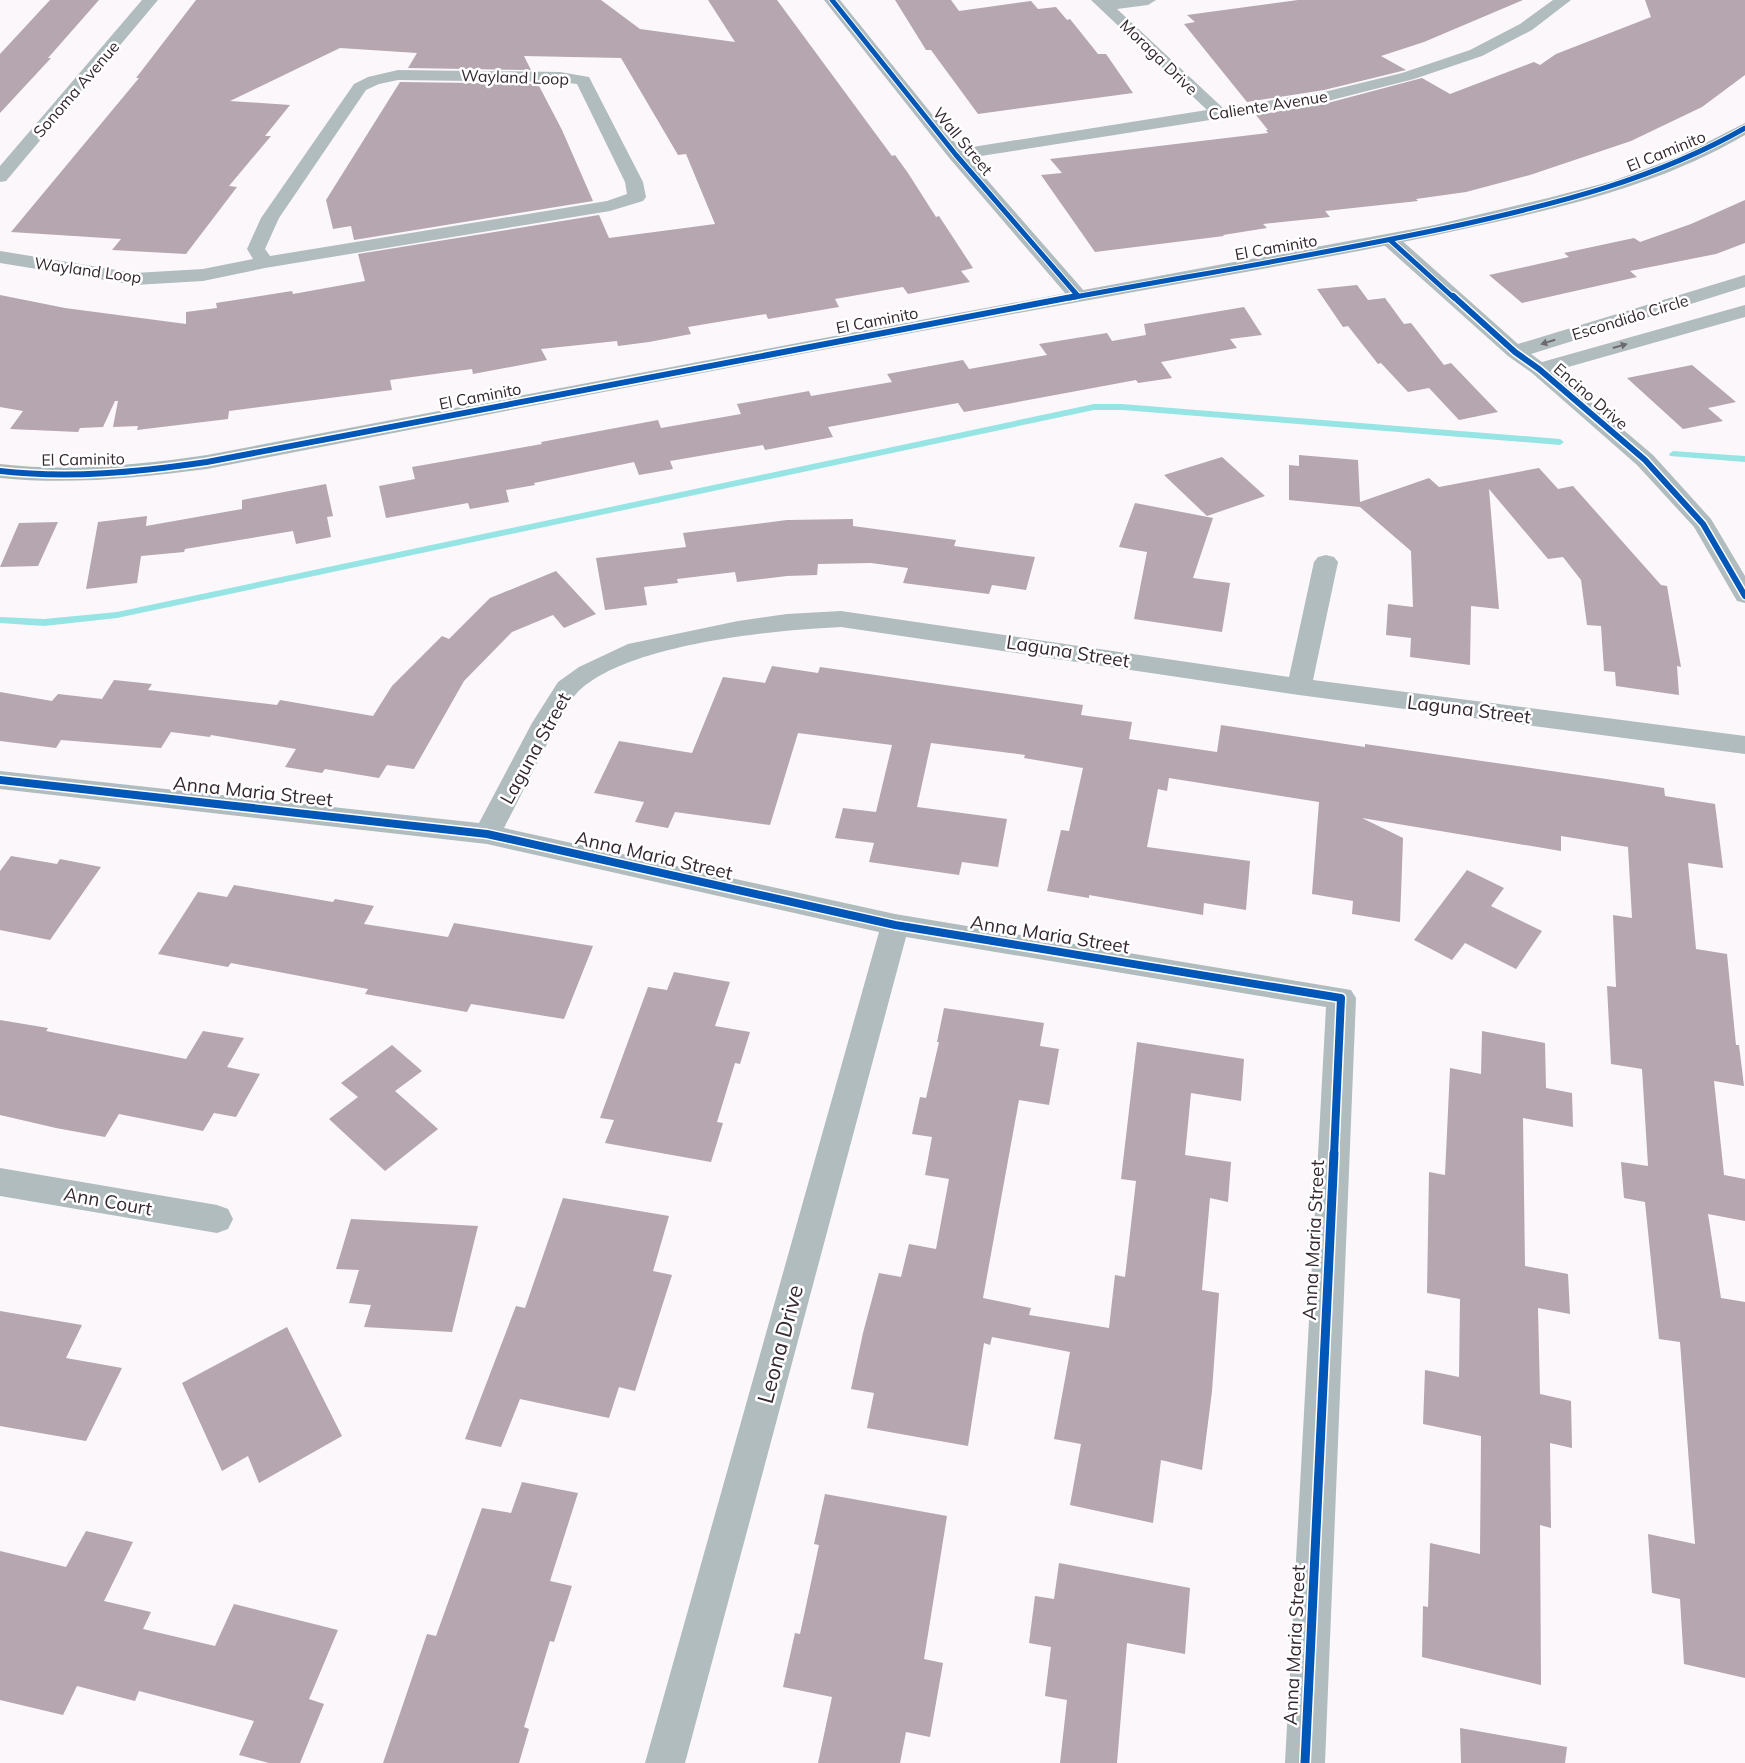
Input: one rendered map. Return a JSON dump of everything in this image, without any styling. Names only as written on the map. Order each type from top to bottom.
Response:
[{"type":"street","name":"Sonoma Avenue","points":[[0,177],[150,0]]},
{"type":"street","name":"Wall Street","points":[[832,0],[956,155],[1078,296]]},
{"type":"street","points":[[1103,3],[1148,0]]},
{"type":"street","name":"Caliente Avenue","points":[[956,155],[1324,97],[1417,73],[1476,53],[1526,28],[1563,0]]},
{"type":"street","name":"Moraga Drive","points":[[1103,3],[1219,114]]},
{"type":"street","name":"Wayland Loop","points":[[0,257],[82,272],[135,279],[203,275],[265,262],[600,208],[637,197],[634,182],[583,80],[560,77],[398,74],[374,80],[360,87],[349,101],[270,218],[256,249],[265,262]]},
{"type":"street","name":"El Caminito","points":[[0,471],[63,474],[138,473],[197,464],[1078,296],[1391,241],[1570,199],[1662,171],[1716,146],[1745,128]]},
{"type":"street","name":"Encino Drive","points":[[1391,241],[1515,352],[1645,460],[1697,517],[1745,596]]},
{"type":"street","name":"Escondido Circle","points":[[1515,352],[1745,281]]},
{"type":"street","name":"Escondido Circle","points":[[1539,370],[1745,311]]},
{"type":"street","points":[[1299,687],[1326,562]]},
{"type":"street","name":"Laguna Street","points":[[487,834],[545,723],[567,688],[628,652],[738,629],[787,622],[841,619],[1299,687],[1745,745]]},
{"type":"street","name":"Anna Maria Street","points":[[0,780],[487,834],[895,925],[1341,998],[1305,1763]]},
{"type":"street","name":"Leona Drive","points":[[665,1763],[895,925]]},
{"type":"street","name":"Ann Court","points":[[0,1182],[217,1219]]},
{"type":"building","points":[[50,0],[99,0],[48,58],[51,58],[0,113],[0,54]]},
{"type":"building","points":[[196,0],[601,0],[640,29],[735,42],[708,0],[777,0],[892,156],[895,155],[936,217],[939,216],[973,268],[961,271],[970,282],[908,294],[903,287],[835,299],[839,307],[768,319],[766,314],[688,327],[691,334],[649,342],[618,346],[617,341],[541,349],[547,360],[473,374],[472,369],[390,380],[392,390],[229,411],[228,419],[137,430],[138,426],[113,427],[118,401],[115,401],[103,427],[80,428],[78,432],[10,429],[23,411],[0,407],[0,295],[65,308],[186,324],[186,312],[217,308],[216,303],[292,291],[293,294],[365,281],[358,254],[599,215],[609,238],[715,224],[686,154],[678,155],[621,58],[524,56],[531,70],[408,68],[417,53],[340,48],[230,101],[290,105],[265,136],[271,136],[229,186],[237,187],[186,254],[112,250],[121,239],[11,232],[139,78],[136,78]]},
{"type":"building","points":[[895,0],[951,0],[959,11],[1031,1],[1038,9],[1056,7],[1067,20],[1070,19],[1098,54],[1106,54],[1133,93],[978,114],[931,50],[926,50]]},
{"type":"building","points":[[1298,0],[1523,0],[1424,42],[1381,56],[1406,70],[1324,90],[1247,102],[1184,24],[1195,22],[1187,15]]},
{"type":"building","points":[[1645,0],[1745,0],[1745,75],[1702,107],[1631,141],[1530,175],[1466,192],[1416,199],[1418,201],[1325,211],[1330,217],[1263,224],[1267,228],[1224,236],[1095,252],[1041,175],[1062,173],[1050,159],[1268,133],[1266,130],[1268,130],[1256,115],[1324,104],[1422,78],[1450,94],[1534,62],[1540,65],[1556,54],[1651,17]]},
{"type":"building","points":[[400,82],[538,84],[562,130],[593,201],[354,240],[351,226],[333,229],[326,200]]},
{"type":"building","points":[[1745,200],[1745,243],[1716,254],[1630,271],[1637,277],[1522,303],[1489,275],[1569,257],[1564,253],[1634,238],[1640,242],[1691,224]]},
{"type":"building","points":[[1357,285],[1368,300],[1385,298],[1404,324],[1411,323],[1444,365],[1451,363],[1498,412],[1459,420],[1429,388],[1408,392],[1381,363],[1378,364],[1348,326],[1343,327],[1317,289]]},
{"type":"building","points":[[1244,307],[1262,335],[1230,339],[1237,348],[1161,362],[1172,378],[1138,383],[1136,380],[964,412],[958,403],[828,427],[833,437],[765,450],[763,445],[670,461],[673,469],[639,475],[634,462],[506,490],[509,502],[470,509],[468,503],[386,518],[379,486],[415,479],[412,467],[542,444],[541,442],[658,420],[661,428],[741,414],[737,404],[809,391],[811,396],[892,382],[887,374],[963,360],[969,369],[1047,355],[1039,344],[1107,333],[1112,341],[1146,335],[1144,324]]},
{"type":"building","points":[[1692,365],[1736,402],[1708,408],[1723,421],[1683,429],[1627,378]]},
{"type":"building","points":[[1299,455],[1358,460],[1360,502],[1429,478],[1439,487],[1539,468],[1558,489],[1573,486],[1661,585],[1667,586],[1681,667],[1677,666],[1679,695],[1616,686],[1615,672],[1604,671],[1601,626],[1587,625],[1581,580],[1563,557],[1548,559],[1489,489],[1499,609],[1471,606],[1470,665],[1410,657],[1411,638],[1386,635],[1388,604],[1413,607],[1411,551],[1360,507],[1289,500],[1289,465],[1299,466]]},
{"type":"building","points":[[1222,457],[1265,496],[1207,516],[1164,475]]},
{"type":"building","points":[[326,484],[333,516],[327,517],[331,537],[296,544],[293,531],[185,549],[184,552],[141,556],[137,583],[86,589],[98,522],[147,516],[146,526],[242,509],[242,500]]},
{"type":"building","points":[[1135,503],[1213,518],[1193,578],[1230,583],[1222,632],[1134,619],[1147,552],[1119,547]]},
{"type":"building","points":[[853,519],[853,526],[956,540],[954,546],[1035,557],[1026,590],[992,585],[989,594],[903,583],[908,568],[871,563],[818,564],[817,575],[787,576],[737,582],[735,572],[677,579],[678,583],[644,587],[647,605],[605,610],[596,558],[686,547],[683,533],[787,520]]},
{"type":"building","points":[[58,522],[38,566],[0,567],[19,523]]},
{"type":"building","points":[[556,571],[596,614],[564,628],[553,615],[512,632],[464,681],[414,769],[387,765],[379,778],[325,769],[322,773],[285,767],[296,749],[211,735],[210,737],[171,732],[161,748],[61,740],[56,748],[0,741],[0,692],[52,701],[58,694],[102,699],[114,680],[152,684],[148,690],[277,705],[280,700],[373,716],[392,686],[442,636],[449,639],[490,598]]},
{"type":"building","points":[[772,666],[818,673],[820,667],[1083,705],[1081,715],[1132,722],[1129,739],[1217,752],[1221,725],[1365,747],[1365,744],[1664,788],[1665,796],[1715,804],[1723,868],[1688,863],[1696,949],[1727,954],[1736,1045],[1739,1045],[1744,1086],[1714,1081],[1724,1175],[1745,1179],[1745,1221],[1708,1214],[1721,1298],[1745,1302],[1745,1678],[1684,1664],[1680,1599],[1652,1593],[1648,1534],[1695,1544],[1680,1342],[1659,1339],[1645,1202],[1624,1198],[1621,1162],[1648,1166],[1642,1069],[1611,1064],[1607,986],[1616,987],[1613,915],[1632,918],[1628,847],[1561,836],[1561,851],[1362,818],[1403,838],[1400,922],[1352,914],[1353,901],[1312,894],[1319,802],[1169,778],[1167,791],[1158,789],[1147,847],[1250,861],[1246,910],[1204,903],[1203,915],[1089,895],[1089,898],[1047,891],[1061,830],[1069,831],[1083,768],[1024,758],[1025,755],[931,743],[917,807],[1007,819],[998,867],[962,862],[959,875],[869,862],[874,843],[835,838],[843,808],[876,812],[892,745],[798,733],[770,825],[675,812],[668,828],[635,822],[644,802],[594,793],[619,741],[692,753],[723,677],[765,683]]},
{"type":"building","points":[[11,856],[57,864],[60,859],[101,867],[50,940],[0,930],[0,871]]},
{"type":"building","points":[[1467,870],[1504,888],[1491,906],[1542,931],[1516,969],[1465,943],[1452,960],[1414,940]]},
{"type":"building","points":[[234,885],[333,902],[335,899],[374,906],[364,924],[448,937],[454,923],[593,946],[564,1019],[471,1004],[467,1012],[365,994],[368,989],[231,963],[228,967],[158,954],[198,892],[227,897]]},
{"type":"building","points":[[674,972],[730,982],[715,1026],[750,1032],[740,1064],[735,1063],[717,1122],[723,1123],[711,1162],[605,1143],[614,1120],[600,1118],[648,987],[667,990]]},
{"type":"building","points":[[944,1008],[1044,1023],[1040,1046],[1059,1049],[1049,1105],[1019,1100],[983,1298],[1031,1308],[1029,1315],[1109,1328],[1115,1275],[1125,1277],[1136,1181],[1121,1179],[1137,1042],[1244,1059],[1241,1101],[1191,1093],[1185,1155],[1231,1162],[1228,1202],[1210,1198],[1202,1290],[1219,1293],[1212,1391],[1202,1470],[1161,1460],[1153,1523],[1070,1505],[1081,1444],[1054,1439],[1070,1352],[992,1337],[990,1345],[984,1343],[968,1446],[867,1428],[874,1393],[851,1389],[879,1273],[901,1277],[909,1244],[936,1249],[949,1179],[925,1175],[932,1137],[912,1134],[920,1097],[926,1098],[939,1042],[937,1042]]},
{"type":"building","points":[[0,1020],[48,1028],[46,1031],[186,1059],[203,1031],[244,1038],[227,1067],[260,1074],[236,1117],[214,1113],[203,1131],[119,1114],[105,1137],[56,1128],[0,1115]]},
{"type":"building","points":[[1482,1031],[1545,1043],[1546,1088],[1572,1093],[1573,1127],[1523,1118],[1525,1266],[1568,1274],[1570,1314],[1538,1308],[1540,1394],[1571,1401],[1572,1448],[1550,1443],[1551,1528],[1540,1525],[1541,1685],[1422,1657],[1423,1606],[1428,1607],[1430,1543],[1480,1554],[1481,1436],[1423,1424],[1425,1370],[1459,1377],[1460,1299],[1427,1293],[1429,1172],[1445,1175],[1450,1068],[1481,1074]]},
{"type":"building","points":[[392,1045],[422,1071],[395,1091],[438,1129],[385,1171],[329,1119],[358,1097],[341,1083]]},
{"type":"building","points":[[563,1198],[669,1216],[653,1271],[672,1275],[635,1391],[619,1387],[609,1418],[520,1399],[501,1447],[465,1439],[516,1306],[525,1308]]},
{"type":"building","points":[[351,1219],[478,1226],[452,1332],[364,1327],[371,1305],[349,1303],[359,1270],[336,1269]]},
{"type":"building","points":[[0,1311],[82,1325],[66,1358],[122,1368],[86,1441],[0,1426]]},
{"type":"building","points":[[287,1327],[342,1436],[259,1483],[248,1456],[222,1471],[182,1383]]},
{"type":"building","points":[[522,1482],[578,1493],[550,1581],[572,1586],[554,1642],[550,1641],[524,1727],[529,1729],[519,1763],[383,1763],[427,1634],[436,1636],[482,1508],[511,1513]]},
{"type":"building","points":[[825,1494],[947,1516],[924,1659],[943,1663],[930,1737],[906,1732],[900,1763],[818,1763],[832,1697],[783,1687],[795,1633],[800,1634],[819,1545],[814,1544]]},
{"type":"building","points":[[86,1531],[133,1542],[104,1601],[151,1612],[143,1629],[215,1646],[234,1604],[338,1630],[309,1699],[324,1704],[300,1763],[269,1763],[239,1755],[254,1721],[139,1691],[135,1701],[77,1686],[63,1715],[0,1700],[0,1551],[66,1567]]},
{"type":"building","points":[[1059,1563],[1190,1588],[1185,1654],[1127,1643],[1117,1763],[1060,1763],[1067,1700],[1045,1696],[1051,1647],[1029,1643],[1035,1596],[1054,1599]]},
{"type":"building","points":[[1460,1728],[1567,1747],[1565,1763],[1461,1763]]},
{"type":"waterway","points":[[0,620],[44,623],[117,615],[1094,407],[1122,407],[1560,442]]},
{"type":"waterway","points":[[1673,454],[1745,459]]},
{"type":"cycle path","points":[[832,0],[956,155],[1078,296]]},
{"type":"cycle path","points":[[0,471],[51,475],[104,474],[207,462],[1079,296],[1384,241],[1519,211],[1619,184],[1684,160],[1745,128]]},
{"type":"cycle path","points":[[1391,241],[1515,352],[1539,369],[1645,460],[1703,524],[1745,596]]},
{"type":"cycle path","points":[[0,780],[487,834],[895,925],[1341,998],[1305,1763]]}]
